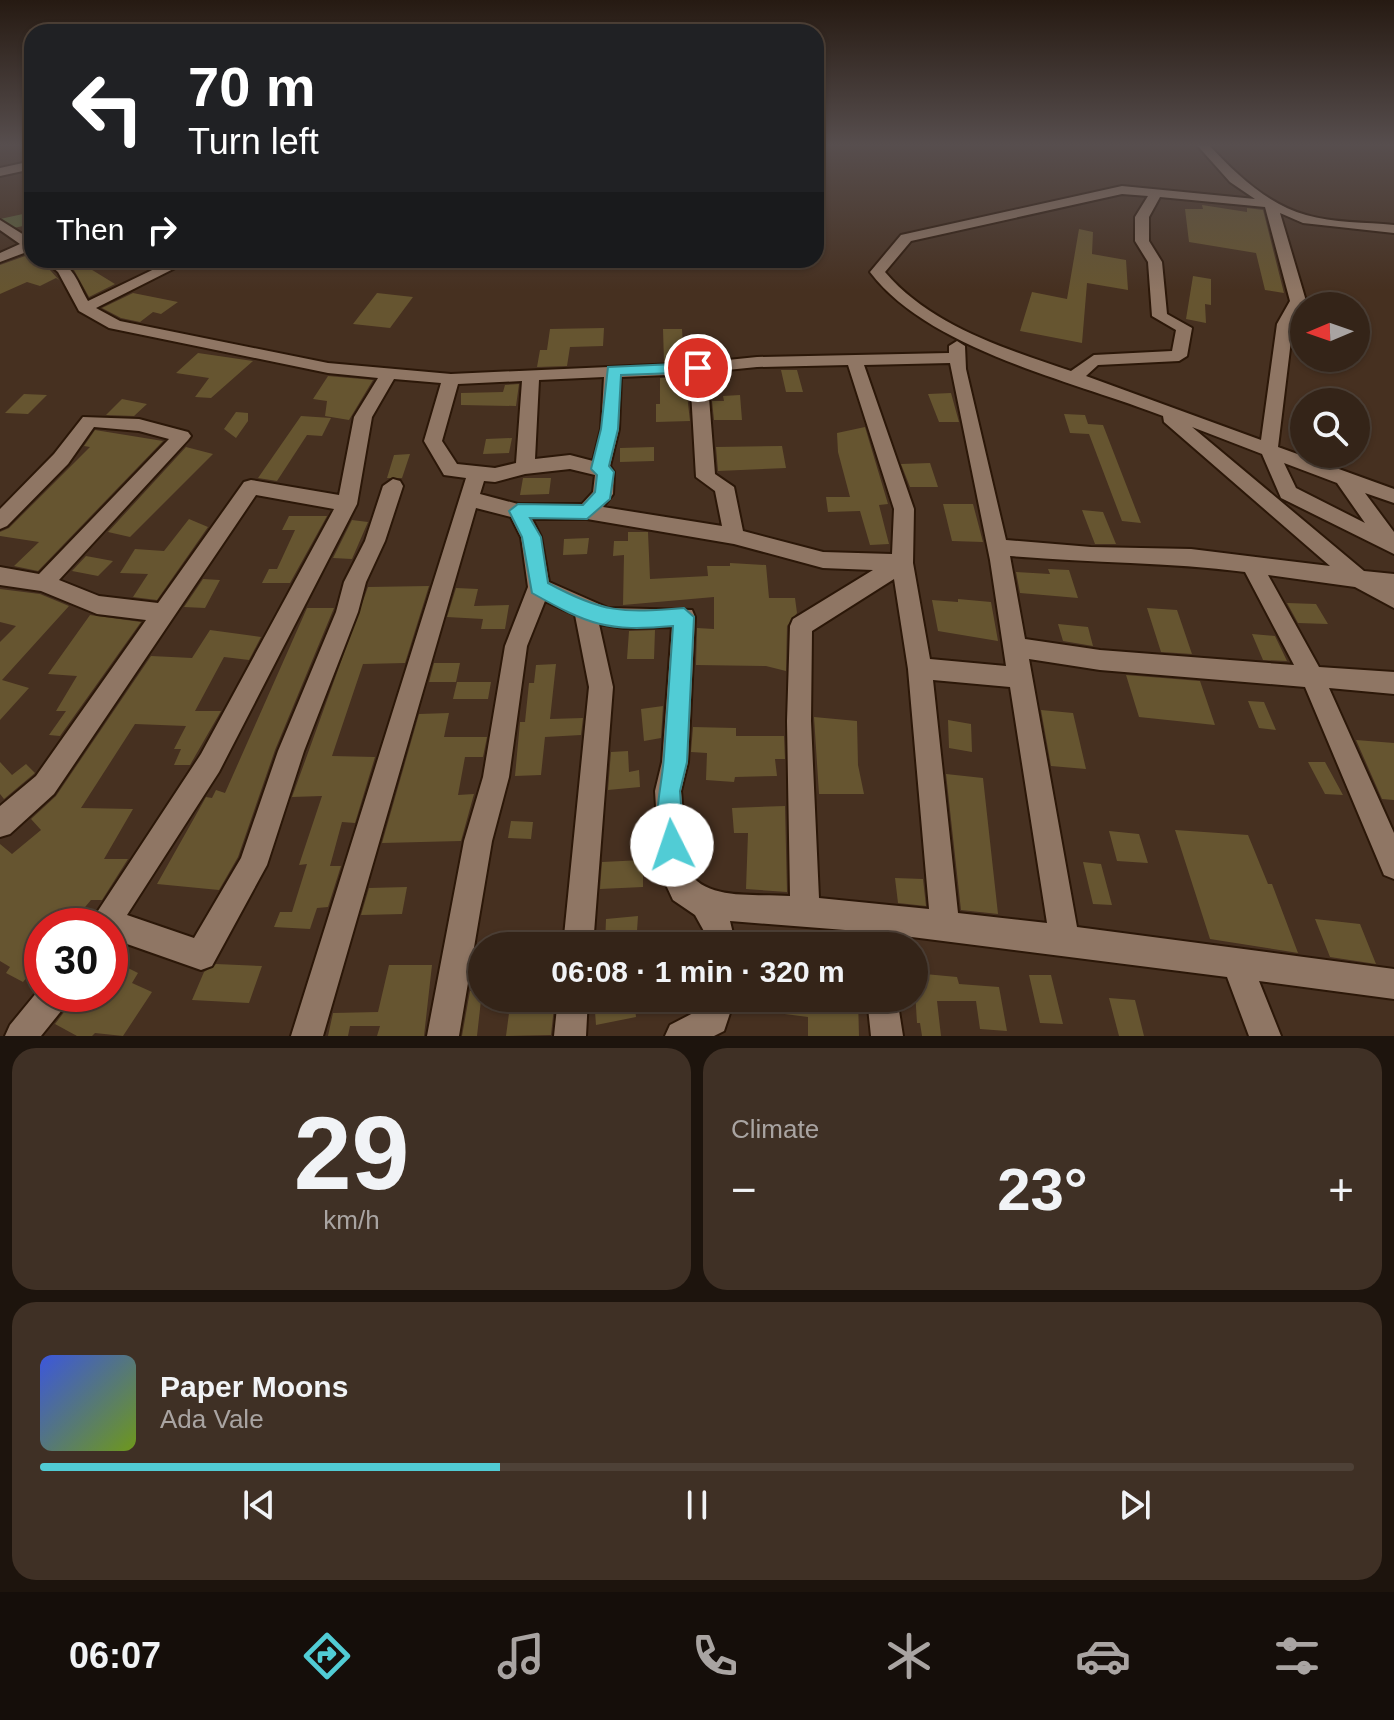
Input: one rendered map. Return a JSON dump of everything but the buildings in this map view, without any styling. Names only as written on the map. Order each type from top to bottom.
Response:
[{"type":"street","points":[[1107,193],[906,238],[877,272],[902,299],[956,330],[1394,496]]},
{"type":"street","points":[[1075,377],[1094,360],[1179,356],[1184,328],[1160,316],[1155,262],[1142,241],[1142,217],[1156,193]]},
{"type":"street","points":[[1171,193],[1303,219],[1394,229]]},
{"type":"street","points":[[1251,193],[1273,211],[1298,301],[1285,324],[1269,449],[1288,493],[1394,547]]},
{"type":"street","points":[[0,224],[24,239]]},
{"type":"street","points":[[0,258],[24,248]]},
{"type":"street","points":[[61,268],[84,308],[115,325],[178,341],[215,343],[328,368],[387,376],[451,379],[531,373],[698,368],[757,362],[958,358]]},
{"type":"street","points":[[84,308],[167,268]]},
{"type":"street","points":[[956,330],[958,369],[997,547],[1065,942]]},
{"type":"street","points":[[855,362],[904,509],[902,563],[920,669],[945,924]]},
{"type":"street","points":[[698,368],[706,477],[724,487],[734,536]]},
{"type":"street","points":[[600,469],[610,429],[613,370]]},
{"type":"street","points":[[525,467],[531,373]]},
{"type":"street","points":[[115,908],[210,763],[347,504],[363,417],[387,376]]},
{"type":"street","points":[[451,379],[433,441],[451,470],[495,475],[525,467],[570,462],[600,469],[605,472],[603,494],[587,512]]},
{"type":"street","points":[[1158,408],[1358,578],[1394,599]]},
{"type":"street","points":[[0,521],[61,459],[89,421],[139,425],[182,436],[43,583]]},
{"type":"street","points":[[307,1036],[477,473]]},
{"type":"street","points":[[1343,477],[1394,547]]},
{"type":"street","points":[[128,931],[201,955],[253,865],[291,751],[347,612],[355,582],[375,541],[393,486]]},
{"type":"street","points":[[0,824],[45,785],[251,487],[347,504]]},
{"type":"street","points":[[469,499],[518,511],[587,512],[734,536],[823,560],[902,563]]},
{"type":"street","points":[[443,1036],[478,841],[496,777],[516,646],[539,587],[531,537],[518,511]]},
{"type":"street","points":[[997,547],[1091,555],[1191,557],[1394,583]]},
{"type":"street","points":[[805,910],[799,721],[801,626],[902,563]]},
{"type":"street","points":[[1252,565],[1312,676],[1394,865]]},
{"type":"street","points":[[0,576],[43,583],[97,605],[161,613]]},
{"type":"street","points":[[539,587],[585,612],[627,622],[684,617],[675,762],[668,791],[674,872],[683,890],[705,905],[719,932]]},
{"type":"street","points":[[579,932],[601,687],[585,612]]},
{"type":"street","points":[[1013,647],[1100,660],[1394,683]]},
{"type":"street","points":[[920,669],[1018,677]]},
{"type":"street","points":[[705,905],[805,910],[873,932],[945,924],[1394,984]]},
{"type":"street","points":[[1237,963],[1265,1036]]},
{"type":"street","points":[[21,1036],[40,1012]]},
{"type":"street","points":[[570,1036],[572,1012]]},
{"type":"street","points":[[683,1036],[713,1020],[716,1012]]},
{"type":"street","points":[[884,1012],[887,1036]]},
{"type":"waterway","points":[[0,225],[24,220]]},
{"type":"route","points":[[672,845],[668,791],[675,762],[684,617],[627,622],[585,612],[539,587],[531,537],[518,511],[587,512],[603,494],[605,472],[600,469],[610,429],[613,370],[698,368]]}]
